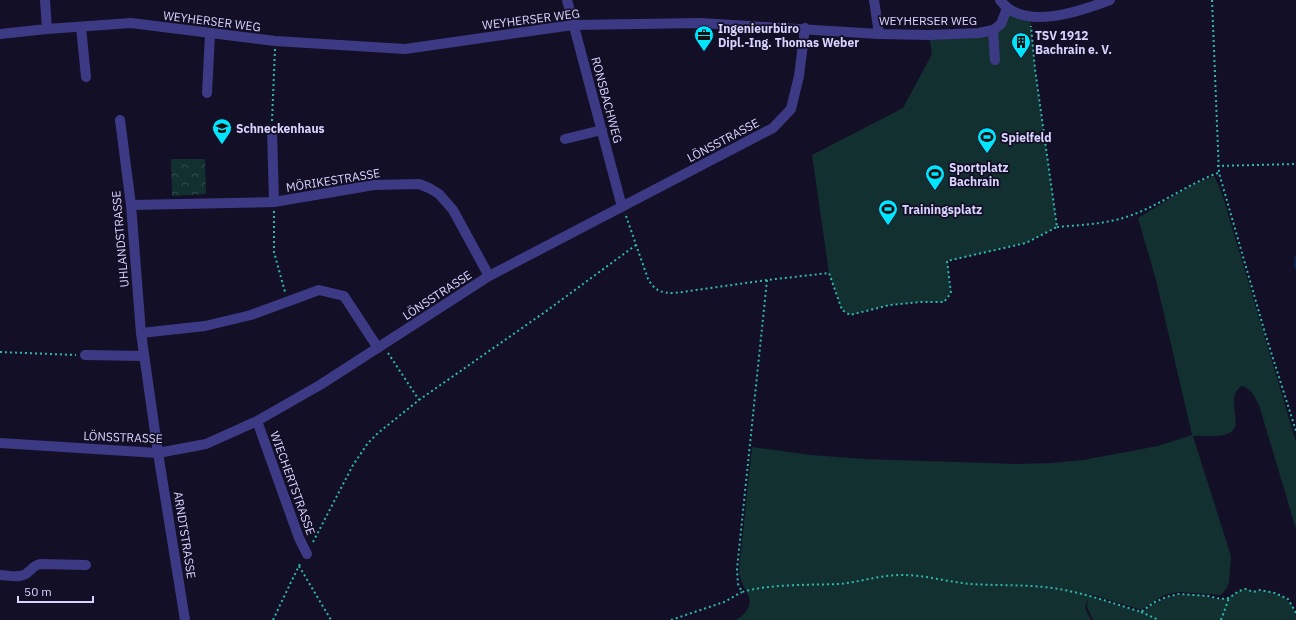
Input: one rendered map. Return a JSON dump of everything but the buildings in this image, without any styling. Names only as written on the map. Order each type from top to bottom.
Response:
[{"type":"street","points":[[45,0],[47,29]]},
{"type":"street","name":"RONSBACHWEG","points":[[567,0],[622,207]]},
{"type":"street","points":[[874,0],[879,34]]},
{"type":"street","points":[[1000,0],[1007,8],[1030,17],[1055,17],[1083,10],[1110,0]]},
{"type":"street","name":"WEYHERSER WEG","points":[[0,34],[131,23],[275,42],[405,49],[573,25],[701,22],[879,34],[972,34],[993,30],[1001,24],[1007,8]]},
{"type":"street","points":[[81,26],[86,77]]},
{"type":"street","name":"LÖNSSTRASSE","points":[[0,443],[158,453],[206,444],[257,421],[320,385],[489,276],[773,128],[791,109],[799,76],[805,28]]},
{"type":"street","points":[[993,30],[995,60]]},
{"type":"street","points":[[207,94],[210,34]]},
{"type":"street","name":"UHLANDSTRASSE","points":[[120,120],[131,205],[141,333],[158,453]]},
{"type":"street","points":[[272,130],[274,202]]},
{"type":"street","points":[[565,139],[602,130]]},
{"type":"street","name":"MÖRIKESTRASSE","points":[[131,205],[274,202],[374,184],[419,184],[439,194],[453,210],[489,276]]},
{"type":"street","points":[[141,333],[204,326],[251,314],[319,290],[344,296],[380,347]]},
{"type":"street","points":[[85,355],[144,356]]},
{"type":"street","name":"WIECHERTSTRASSE","points":[[257,421],[306,554]]},
{"type":"street","name":"ARNDTSTRASSE","points":[[158,453],[185,620]]},
{"type":"street","points":[[0,575],[26,575],[33,566],[40,564],[86,565]]},
{"type":"path","points":[[1212,0],[1217,166],[1296,431]]},
{"type":"path","points":[[1030,17],[1035,69],[1057,227]]},
{"type":"path","points":[[272,130],[275,42]]},
{"type":"path","points":[[1217,166],[1296,164]]},
{"type":"path","points":[[626,218],[648,279],[657,291],[663,293],[682,292],[829,273],[842,310],[850,315],[890,304],[944,302],[951,293],[947,261],[1026,242],[1057,227],[1094,224],[1132,215],[1191,184],[1219,173]]},
{"type":"path","points":[[274,202],[274,252],[288,302]]},
{"type":"path","points":[[273,620],[299,566],[360,454],[368,443],[419,400],[545,312],[636,245]]},
{"type":"path","points":[[742,592],[738,584],[737,569],[767,280]]},
{"type":"path","points":[[380,347],[419,400]]},
{"type":"path","points":[[0,352],[85,355]]},
{"type":"path","points":[[299,566],[331,620]]},
{"type":"path","points":[[670,620],[724,602],[742,592],[751,590],[843,583],[887,575],[903,575],[970,584],[1030,586],[1058,589],[1089,595],[1141,612],[1158,620]]},
{"type":"path","points":[[1141,612],[1153,603],[1166,597],[1179,594],[1201,595],[1221,599],[1229,598],[1239,591],[1246,589],[1253,592],[1260,590],[1275,593],[1288,599],[1296,613]]},
{"type":"path","points":[[1221,620],[1229,598]]},
{"type":"green space","name":"Sportplatz Bachrain","points":[[1007,8],[1030,17],[1035,69],[1057,227],[1026,243],[948,261],[951,293],[944,302],[920,302],[890,305],[850,315],[842,310],[829,273],[812,155],[903,108],[932,54],[929,35],[993,30]]},
{"type":"green space","points":[[171,159],[205,159],[206,194],[172,196]]},
{"type":"green space","points":[[1215,177],[1223,197],[1296,442],[1296,529],[1259,405],[1250,391],[1242,386],[1236,391],[1234,398],[1236,419],[1233,430],[1227,434],[1219,436],[1193,436],[1231,556],[1229,582],[1227,588],[1221,595],[1179,592],[1164,595],[1141,610],[1090,594],[1089,595],[1141,612],[1156,602],[1170,596],[1193,594],[1216,599],[1225,599],[1243,589],[1250,591],[1262,590],[1285,598],[1289,601],[1294,609],[1296,620],[1093,620],[1087,607],[1088,598],[1085,608],[1091,620],[736,620],[749,607],[750,601],[740,577],[739,569],[752,447],[811,455],[865,459],[1019,464],[1083,460],[1158,446],[1192,435],[1156,280],[1138,218],[1192,185]]},
{"type":"waterway","points":[[1296,257],[1296,268]]},
{"type":"place","name":"Ingenieurbüro Dipl.-Ing. Thomas Weber","points":[[704,52]]},
{"type":"place","name":"TSV 1912 Bachrain e. V.","points":[[1021,59]]},
{"type":"place","name":"Schneckenhaus","points":[[222,145]]},
{"type":"place","name":"Spielfeld","points":[[987,154]]},
{"type":"place","name":"Sportplatz Bachrain","points":[[935,191]]},
{"type":"place","name":"Trainingsplatz","points":[[888,226]]}]
